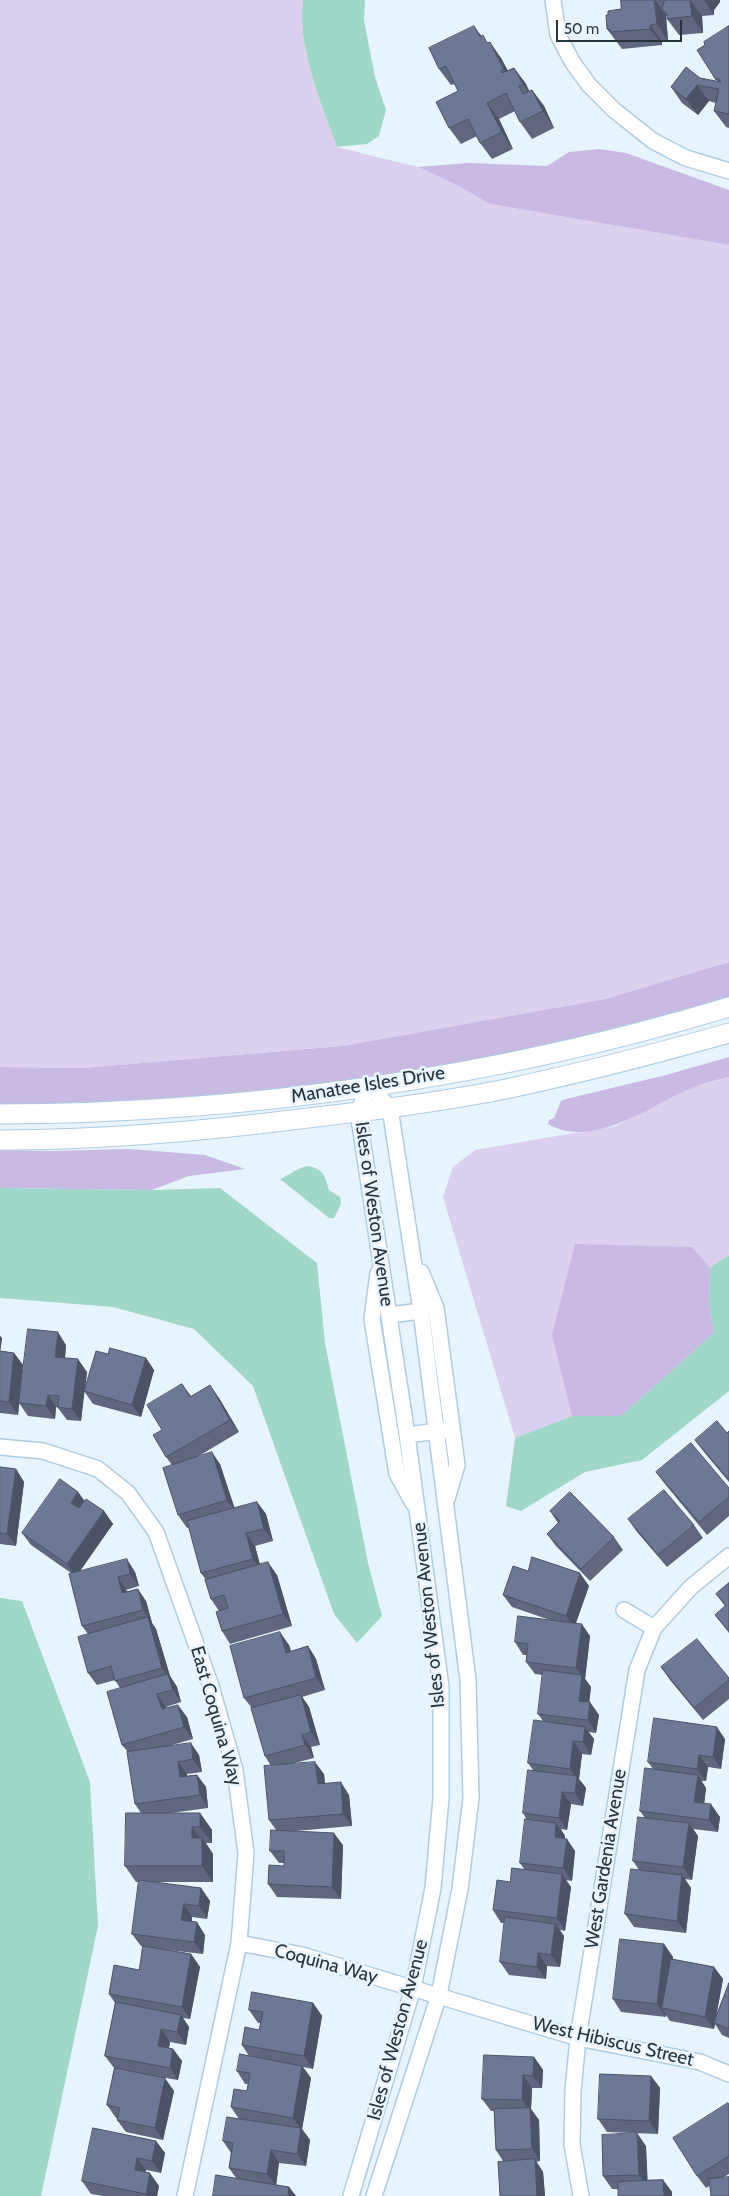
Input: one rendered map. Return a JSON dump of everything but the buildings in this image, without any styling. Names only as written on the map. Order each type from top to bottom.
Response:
[{"type":"street","points":[[553,0],[558,35],[588,86],[614,110],[653,141],[686,158],[729,171]]},
{"type":"street","name":"Manatee Isles Drive","points":[[0,1114],[156,1110],[242,1103],[369,1086],[528,1058],[630,1035],[729,1008]]},
{"type":"street","name":"Manatee Isles Drive","points":[[0,1140],[65,1140],[154,1134],[244,1126],[390,1108],[505,1089],[614,1064],[729,1033]]},
{"type":"street","name":"Isles of Weston Avenue","points":[[351,2196],[413,1988],[433,1888],[441,1798],[441,1687],[407,1435],[358,1112],[369,1086],[390,1108],[421,1312],[468,1680],[471,1798],[460,1889],[439,1995],[374,2196]]},
{"type":"street","points":[[412,1252],[436,1308],[452,1429],[456,1465],[445,1505]]},
{"type":"street","points":[[380,1254],[372,1319],[397,1474],[417,1511]]},
{"type":"street","points":[[389,1315],[421,1312]]},
{"type":"street","points":[[407,1435],[452,1429]]},
{"type":"street","name":"East Coquina Way","points":[[0,1447],[42,1451],[98,1469],[128,1494],[156,1532],[210,1686],[235,1770],[246,1853],[239,1943],[185,2196]]},
{"type":"street","name":"West Gardenia Avenue","points":[[580,2196],[572,2144],[573,2090],[578,2038],[637,1670],[654,1628],[691,1587],[729,1556]]},
{"type":"street","points":[[624,1610],[654,1628]]},
{"type":"street","name":"Coquina Way","points":[[239,1943],[302,1954],[439,1995]]},
{"type":"street","name":"West Hibiscus Street","points":[[439,1995],[578,2038],[700,2062],[729,2074]]},
{"type":"shaded area","points":[[0,0],[303,0],[303,36],[307,55],[318,94],[337,147],[418,167],[455,184],[490,204],[729,245],[729,962],[605,999],[342,1046],[83,1068],[0,1067]]},
{"type":"shaded area","points":[[303,0],[365,0],[364,20],[375,77],[386,110],[379,136],[367,144],[337,147],[318,94],[307,55],[303,36]]},
{"type":"shaded area","points":[[599,149],[626,153],[729,190],[729,245],[490,204],[455,184],[418,167],[468,163],[547,166],[569,152]]},
{"type":"shaded area","points":[[729,962],[729,1007],[369,1086],[0,1114],[0,1067],[83,1068],[342,1046],[605,999]]},
{"type":"shaded area","points":[[729,1057],[729,1077],[692,1088],[622,1122],[603,1129],[584,1132],[565,1131],[548,1124],[549,1120],[554,1118],[561,1101],[566,1099],[666,1075]]},
{"type":"shaded area","points":[[729,1077],[729,1255],[710,1269],[709,1303],[714,1333],[621,1416],[572,1416],[515,1438],[443,1197],[453,1167],[475,1150],[615,1126],[693,1087]]},
{"type":"shaded area","points":[[130,1149],[205,1155],[245,1169],[189,1176],[152,1190],[0,1188],[0,1150]]},
{"type":"shaded area","points":[[307,1166],[320,1171],[329,1190],[340,1197],[341,1204],[334,1218],[329,1218],[280,1179]]},
{"type":"shaded area","points":[[0,1188],[152,1190],[220,1188],[317,1263],[325,1343],[368,1563],[382,1616],[357,1643],[334,1614],[253,1386],[194,1329],[113,1307],[0,1298]]},
{"type":"shaded area","points":[[575,1244],[692,1247],[710,1268],[709,1303],[714,1333],[621,1416],[572,1416],[552,1335]]},
{"type":"shaded area","points":[[729,1255],[729,1391],[642,1460],[585,1472],[521,1511],[506,1506],[515,1438],[572,1416],[621,1416],[714,1333],[709,1303],[710,1268]]},
{"type":"shaded area","points":[[0,1598],[22,1601],[90,1782],[98,1926],[41,2196],[0,2196]]}]
